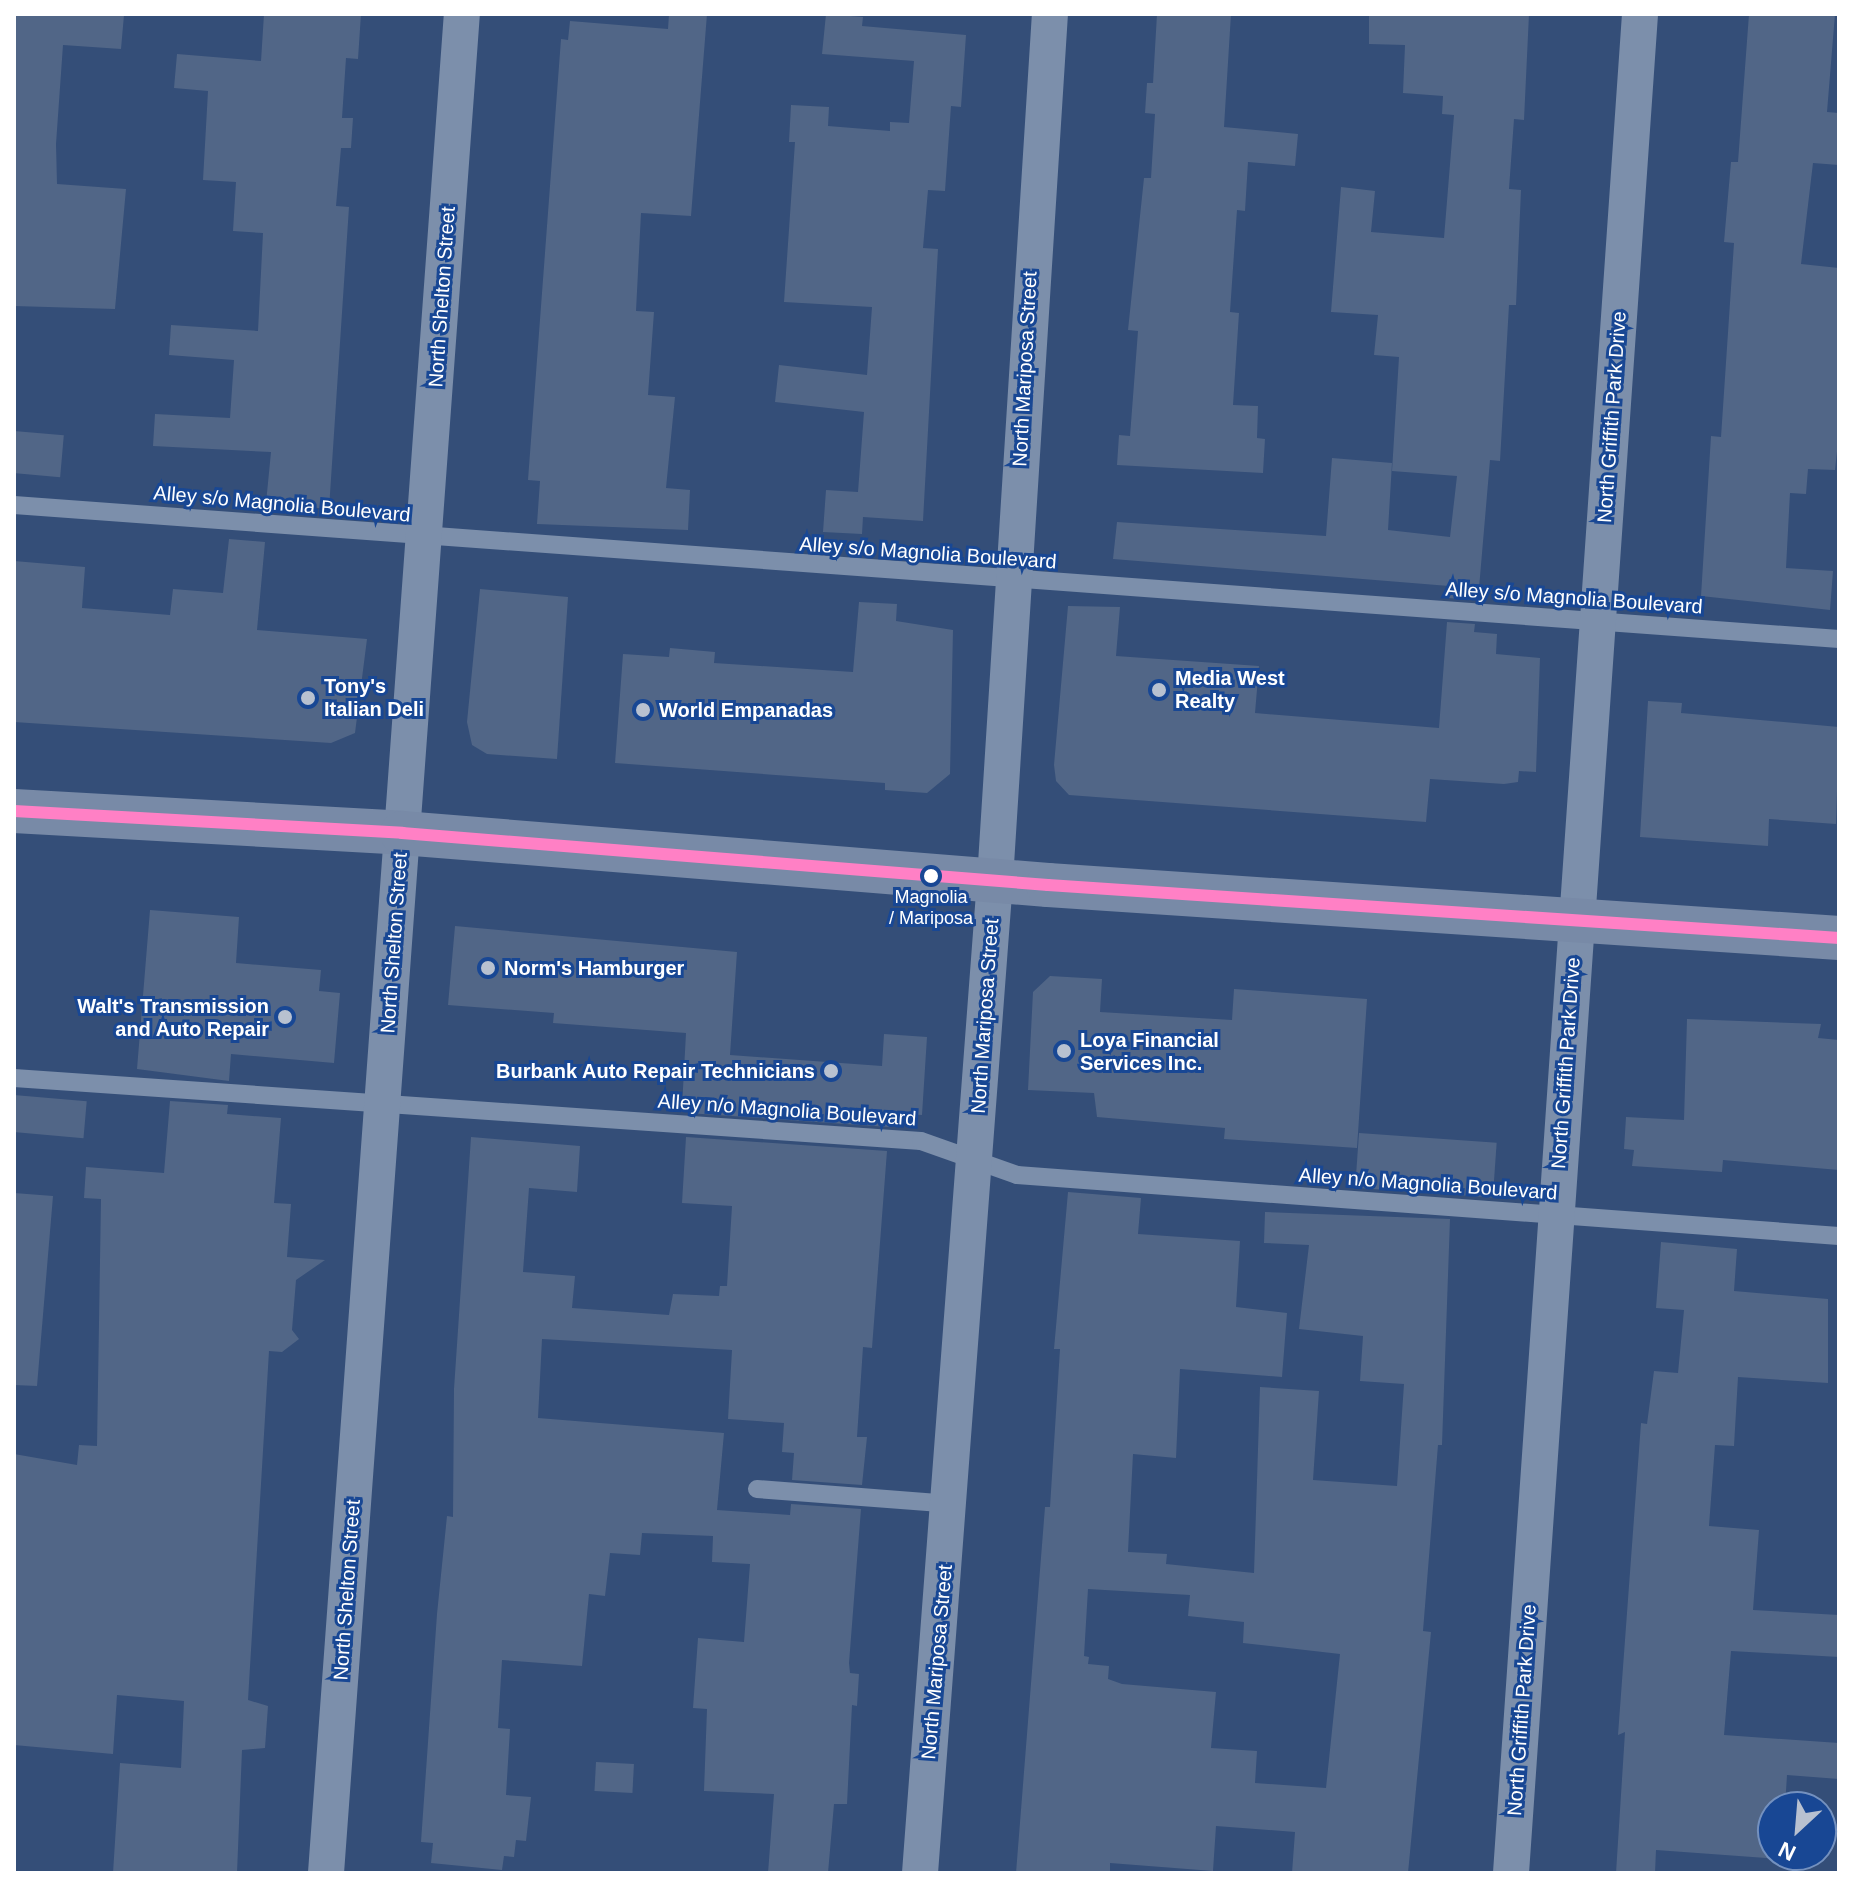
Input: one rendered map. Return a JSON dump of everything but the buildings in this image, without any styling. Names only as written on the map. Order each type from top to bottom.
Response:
[{"type":"main road","points":[[14,811],[402,833],[995,880],[1839,938]]},
{"type":"street","name":"North Shelton Street","points":[[326,1873],[462,14]]},
{"type":"street","name":"North Mariposa Street","points":[[920,1873],[995,880],[1050,14]]},
{"type":"street","name":"North Griffith Park Drive","points":[[1511,1873],[1574,921],[1599,622],[1640,14]]},
{"type":"lane","name":"Alley s/o Magnolia Boulevard","points":[[14,505],[424,538],[1839,639]]},
{"type":"lane","name":"Alley n/o Magnolia Boulevard","points":[[14,1078],[921,1141],[1017,1175],[1839,1236]]},
{"type":"lane","points":[[757,1489],[950,1504]]},
{"type":"transit line","points":[[14,811],[402,833],[1048,885],[1839,938]]},
{"type":"place","name":"Media West Realty","points":[[1159,690]]},
{"type":"place","name":"Tony's Italian Deli","points":[[308,698]]},
{"type":"place","name":"World Empanadas","points":[[643,710]]},
{"type":"place","name":"Magnolia / Mariposa","points":[[931,876]]},
{"type":"place","name":"Norm's Hamburger","points":[[488,968]]},
{"type":"place","name":"Walt's Transmission and Auto Repair","points":[[285,1017]]},
{"type":"place","name":"Loya Financial Services Inc.","points":[[1064,1051]]},
{"type":"place","name":"Burbank Auto Repair Technicians","points":[[831,1071]]}]
